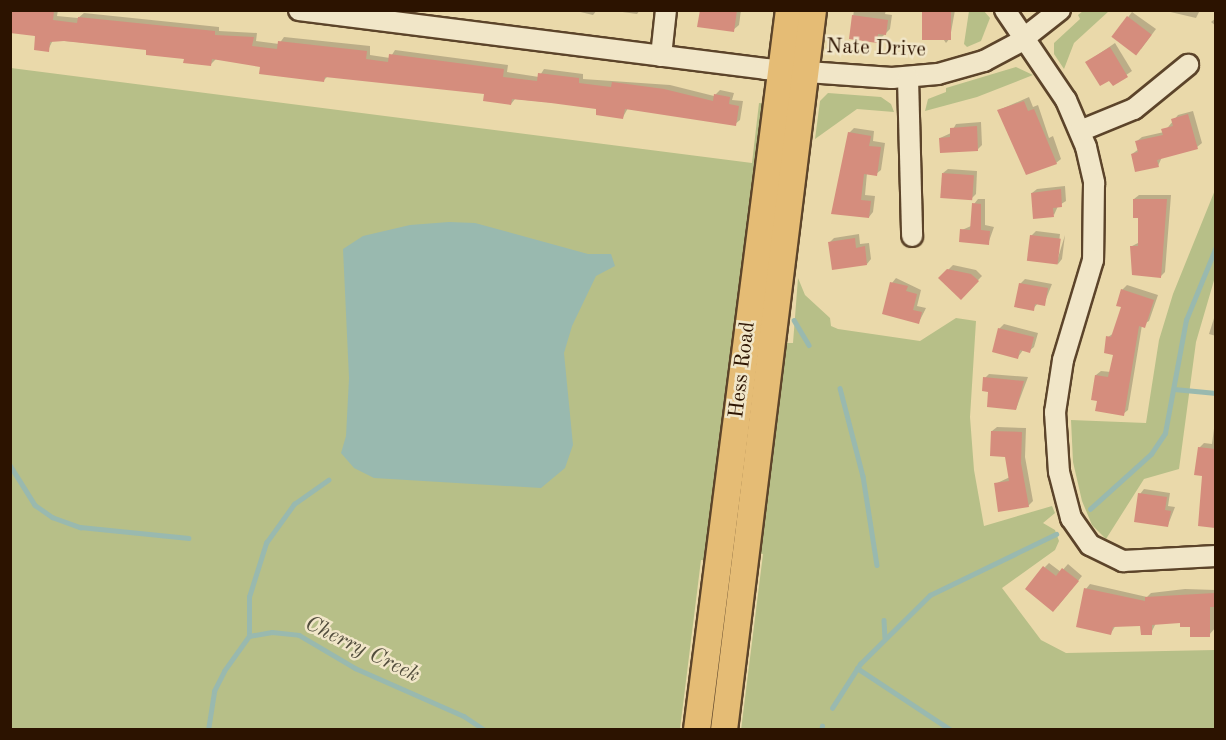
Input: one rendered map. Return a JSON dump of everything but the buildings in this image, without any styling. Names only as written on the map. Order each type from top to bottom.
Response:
[{"type":"main road","name":"Hess Road","points":[[724,729],[744,578],[794,70],[789,10]]},
{"type":"main road","name":"Hess Road","points":[[697,729],[716,575],[794,70],[813,10]]},
{"type":"street","name":"Nate Drive","points":[[299,10],[410,17],[661,56],[794,70],[908,78],[965,68],[1024,38],[1060,10]]},
{"type":"street","points":[[661,56],[666,10]]},
{"type":"street","points":[[1005,10],[1060,90],[1080,131],[1094,183],[1096,222],[1090,273],[1063,360],[1056,399],[1057,460],[1068,508],[1087,542],[1115,559],[1133,562],[1215,556]]},
{"type":"street","points":[[1080,131],[1134,109],[1188,65]]},
{"type":"street","points":[[908,78],[912,236]]},
{"type":"green space","points":[[969,11],[984,11],[990,18],[981,41],[967,47],[964,44]]},
{"type":"green space","points":[[1083,11],[1109,11],[1074,43],[1064,69],[1054,54],[1054,43],[1080,19],[1078,15]]},
{"type":"green space","points":[[1016,67],[1033,75],[977,97],[925,111],[928,99],[946,92],[946,88]]},
{"type":"green space","points":[[11,68],[752,163],[759,103],[768,104],[709,560],[701,560],[680,729],[11,730]]},
{"type":"green space","points":[[828,93],[881,97],[891,104],[894,112],[857,109],[815,139],[820,101]]},
{"type":"green space","points":[[1215,190],[1215,277],[1196,342],[1179,469],[1144,479],[1106,539],[1092,525],[1082,501],[1073,462],[1071,420],[1146,423],[1159,340],[1173,294]]},
{"type":"green space","points":[[798,278],[805,295],[830,318],[831,326],[838,329],[920,341],[956,318],[976,321],[970,417],[974,470],[984,526],[1052,506],[1055,513],[1043,523],[1055,530],[1059,541],[1055,550],[1002,588],[1041,640],[1066,653],[1215,650],[1215,729],[741,730],[763,554],[756,553],[781,343],[793,343]]},
{"type":"water","points":[[475,223],[588,254],[611,254],[615,266],[596,276],[572,326],[564,353],[573,445],[565,468],[541,488],[374,478],[354,468],[341,453],[346,436],[349,378],[343,249],[363,236],[410,225]]},
{"type":"waterway","points":[[1090,509],[1151,454],[1165,433],[1186,320],[1216,247]]},
{"type":"waterway","points":[[794,320],[809,345]]},
{"type":"waterway","points":[[840,388],[863,476],[877,565]]},
{"type":"waterway","points":[[1174,389],[1216,393]]},
{"type":"waterway","points":[[10,465],[35,505],[52,517],[80,527],[188,538]]},
{"type":"waterway","points":[[249,636],[249,597],[266,543],[294,504],[328,480]]},
{"type":"waterway","points":[[832,708],[860,664],[930,595],[1056,534]]},
{"type":"waterway","points":[[884,620],[885,637]]},
{"type":"waterway","name":"Cherry Creek","points":[[208,730],[214,691],[224,671],[249,636],[272,632],[299,635],[355,668],[464,716],[485,730]]},
{"type":"waterway","points":[[857,668],[951,730]]},
{"type":"waterway","points":[[821,730],[822,726]]}]
